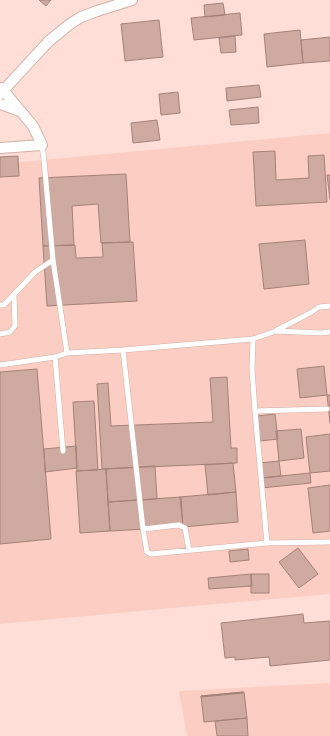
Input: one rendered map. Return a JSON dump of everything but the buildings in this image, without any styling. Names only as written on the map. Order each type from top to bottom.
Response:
[{"type":"street","points":[[0,148],[42,144],[33,126],[1,91],[49,41],[70,24],[97,11],[132,0]]},
{"type":"street","points":[[0,104],[20,112]]},
{"type":"lane","points":[[42,144],[53,260],[67,353]]},
{"type":"lane","points":[[0,305],[4,305],[35,272],[53,260]]},
{"type":"lane","points":[[0,334],[10,332],[15,326],[14,294]]},
{"type":"lane","points":[[0,364],[55,357],[67,353],[123,350],[253,339],[276,331],[319,307],[330,306]]},
{"type":"lane","points":[[276,331],[330,332]]},
{"type":"lane","points":[[253,339],[252,369],[267,543]]},
{"type":"lane","points":[[123,350],[143,529],[147,552],[267,543],[330,542]]},
{"type":"lane","points":[[55,357],[63,451]]},
{"type":"lane","points":[[255,411],[327,409]]},
{"type":"lane","points":[[143,529],[179,525],[185,528],[189,550]]},
{"type":"shaded area","points":[[330,133],[330,594],[0,624],[0,164]]},
{"type":"shaded area","points":[[330,683],[330,736],[187,736],[179,691]]}]
